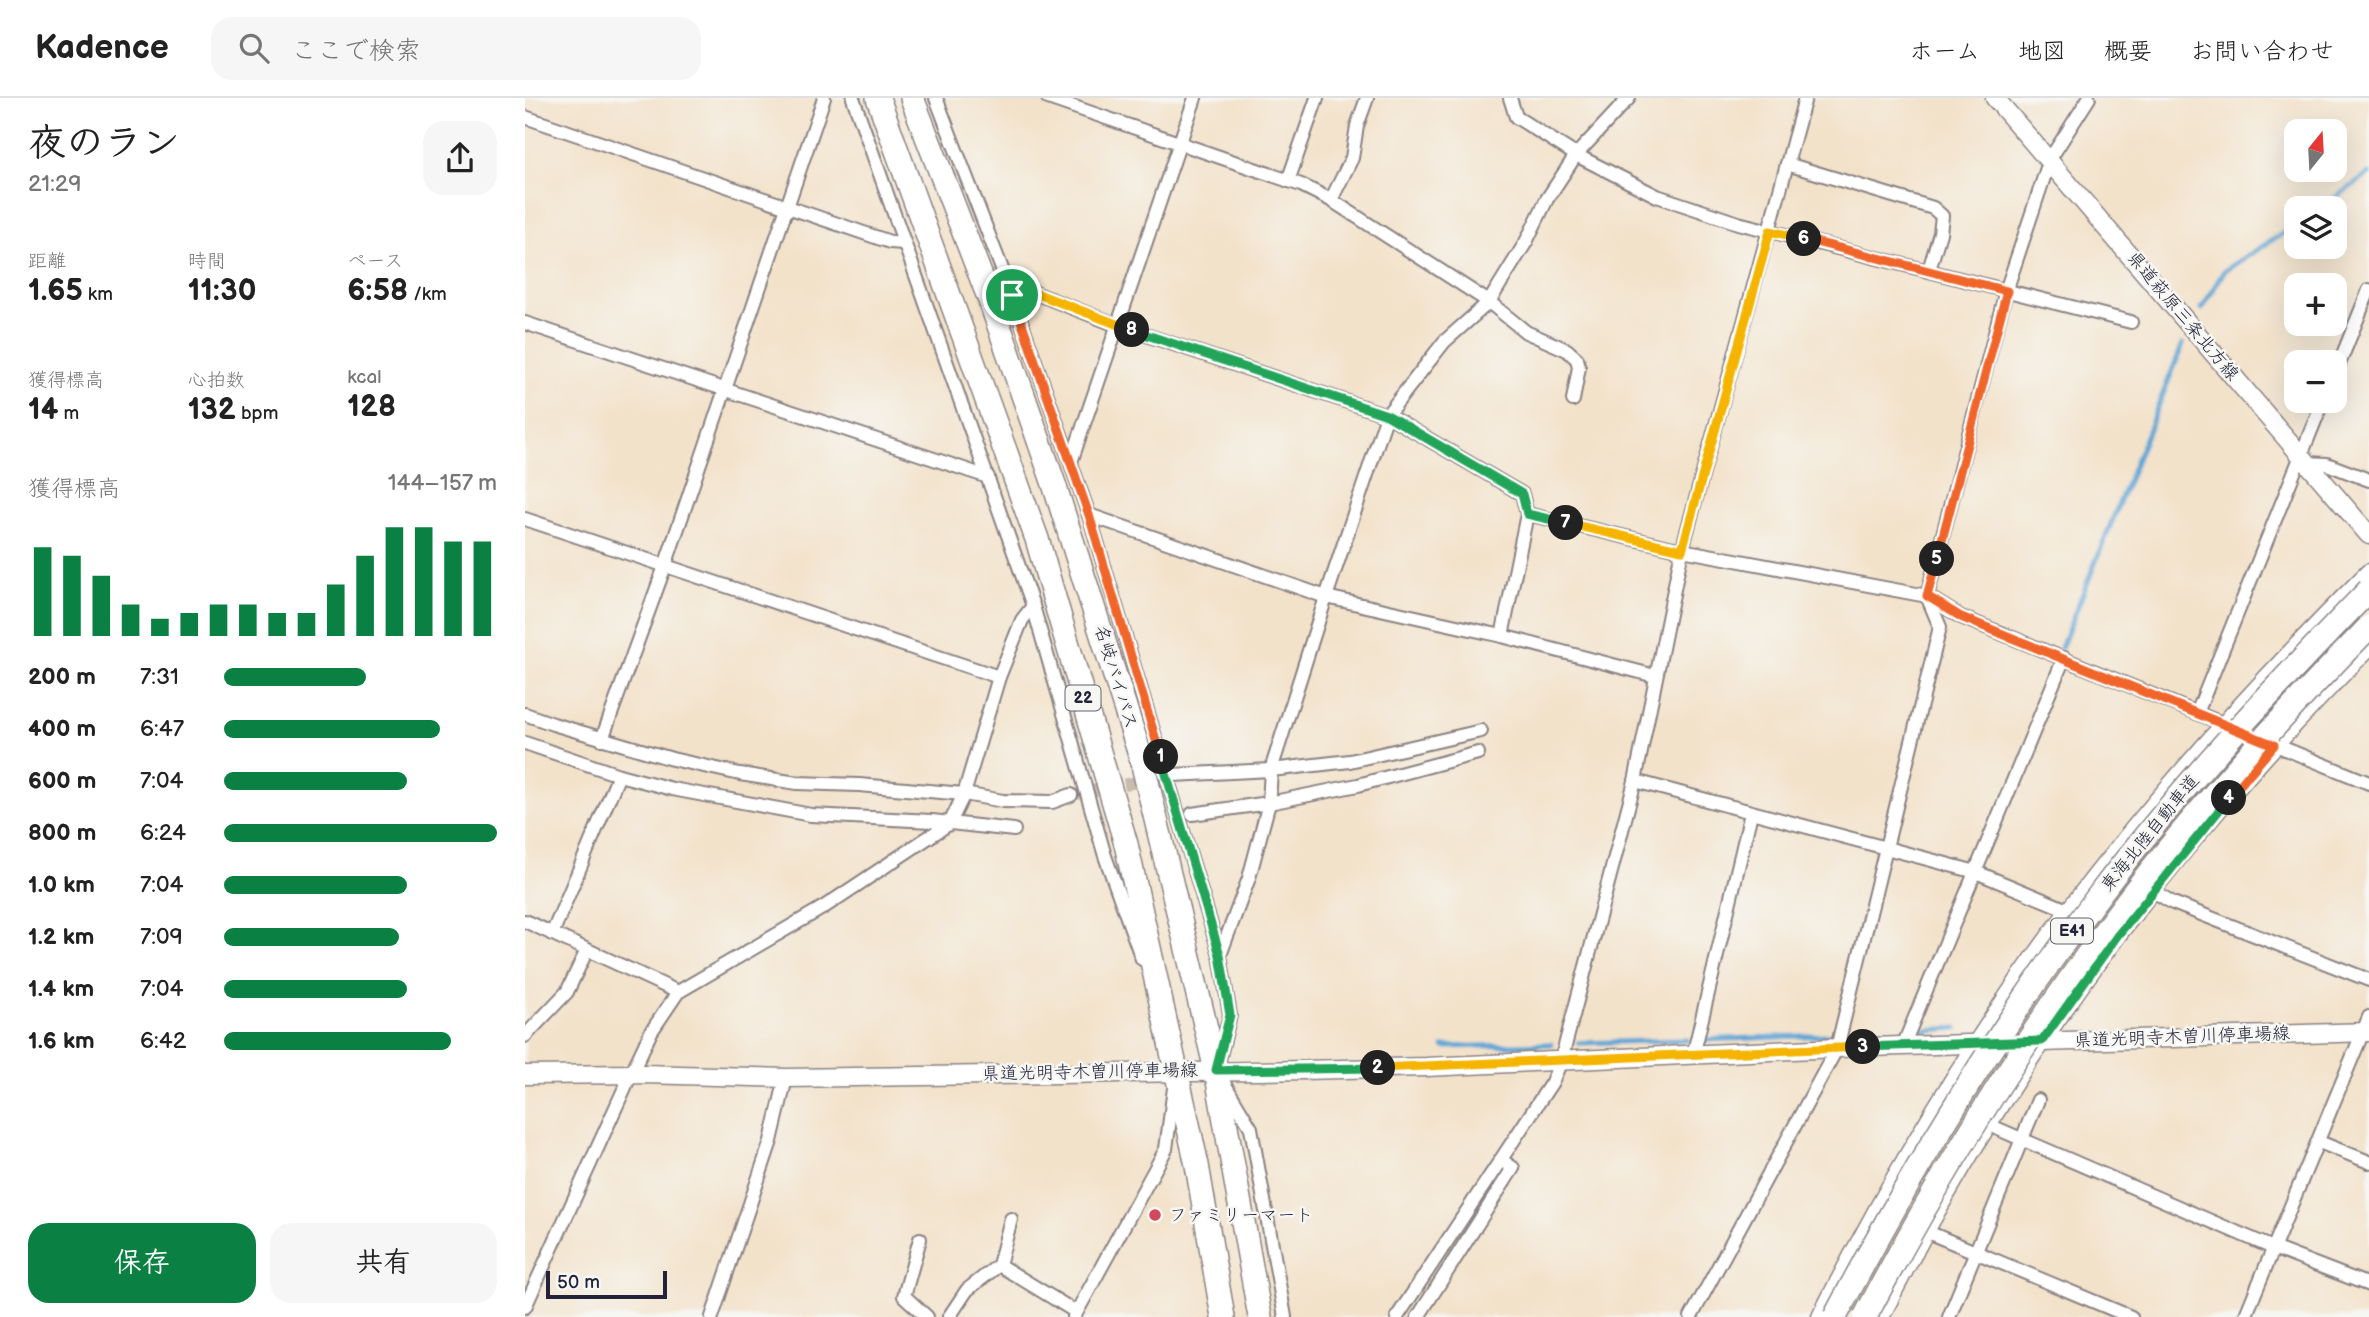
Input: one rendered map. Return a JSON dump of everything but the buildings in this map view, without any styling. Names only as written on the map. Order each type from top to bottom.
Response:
[{"type":"highway","name":"名岐バイパス","points":[[878,98],[1037,539],[1126,844],[1197,1166],[1223,1317]]},
{"type":"highway","name":"名岐バイパス","points":[[912,98],[990,300],[1068,525],[1138,748],[1216,1070],[1259,1317]]},
{"type":"highway","name":"東海北陸自動車道","points":[[1835,1317],[1885,1220],[1952,1109],[2023,999],[2102,890],[2212,758],[2282,680],[2369,590]]},
{"type":"highway","name":"東海北陸自動車道","points":[[1865,1317],[1908,1234],[1975,1122],[2050,1007],[2125,903],[2207,803],[2300,697],[2369,627]]},
{"type":"main road","name":"県道萩原三条北方線","points":[[1995,98],[2050,159],[2369,535]]},
{"type":"main road","points":[[1821,1317],[1878,1208],[1940,1103],[1977,1044],[2070,911],[2224,724],[2369,573]]},
{"type":"main road","points":[[1880,1317],[1925,1231],[1989,1125],[2042,1041],[2117,936],[2274,745],[2369,646]]},
{"type":"main road","name":"県道光明寺木曽川停車場線","points":[[525,1075],[631,1074],[786,1078],[1426,1067],[2367,1027]]},
{"type":"street","points":[[602,739],[666,566],[824,98]]},
{"type":"street","points":[[853,98],[1033,606],[1105,856],[1166,1026]]},
{"type":"street","points":[[936,98],[1012,295],[1089,515],[1220,955],[1230,1015],[1216,1070],[1251,1128],[1285,1317]]},
{"type":"street","points":[[1048,98],[1180,142],[1288,181],[1331,200],[1489,302],[1526,332],[1567,350],[1577,359],[1580,367],[1573,400]]},
{"type":"street","points":[[1071,462],[1195,98]]},
{"type":"street","points":[[1288,181],[1317,98]]},
{"type":"street","points":[[1331,200],[1352,158],[1357,127],[1367,98]]},
{"type":"street","points":[[1510,98],[1516,117],[1576,155],[1657,196],[1770,231],[2131,322]]},
{"type":"street","points":[[1220,955],[1249,877],[1269,803],[1271,770],[1387,415],[1444,342],[1489,302],[1526,242],[1547,199],[1576,155],[1629,98]]},
{"type":"street","points":[[1397,1317],[1552,1082],[1561,1061],[1635,781],[1682,550],[1805,98]]},
{"type":"street","points":[[1694,1316],[1837,1048],[1940,627],[1927,596],[1974,410],[2007,291],[2050,159],[2089,98]]},
{"type":"street","points":[[525,117],[890,242],[904,243]]},
{"type":"street","points":[[1787,163],[1933,208],[1942,216],[1929,270]]},
{"type":"street","points":[[2345,350],[2369,290]]},
{"type":"street","points":[[1012,295],[1030,291],[1119,326],[1387,415],[1522,494],[1527,514],[1502,636]]},
{"type":"street","points":[[525,323],[988,477]]},
{"type":"street","points":[[2197,713],[2304,459],[2319,413]]},
{"type":"street","points":[[2304,459],[2327,464],[2369,480]]},
{"type":"street","points":[[1527,514],[1682,550],[1927,596],[1961,617],[2369,783]]},
{"type":"street","points":[[1089,515],[1326,597],[1502,636],[1655,676]]},
{"type":"street","points":[[525,519],[999,677]]},
{"type":"street","points":[[525,1307],[631,1074],[652,1032],[678,992],[824,907],[950,823],[964,794],[999,677],[1022,620],[1033,606]]},
{"type":"street","points":[[1903,1046],[2064,658]]},
{"type":"street","points":[[525,714],[672,759],[797,783],[964,794],[1003,801],[1052,802],[1071,795]]},
{"type":"street","points":[[1173,775],[1271,770],[1350,761],[1481,731]]},
{"type":"street","points":[[525,743],[619,775],[672,789],[811,815],[950,823],[1014,830]]},
{"type":"street","points":[[1192,814],[1269,803],[1358,785],[1478,753]]},
{"type":"street","points":[[552,934],[619,775]]},
{"type":"street","points":[[1635,781],[1976,872],[2070,911]]},
{"type":"street","points":[[1693,1056],[1751,813]]},
{"type":"street","points":[[2153,891],[2173,903],[2369,980]]},
{"type":"street","points":[[525,921],[678,992]]},
{"type":"street","points":[[525,1036],[567,992],[587,950]]},
{"type":"street","points":[[2245,1317],[2367,1027]]},
{"type":"street","points":[[999,1265],[1075,1315],[1166,1149],[1176,1071]]},
{"type":"street","points":[[712,1317],[771,1142],[786,1078]]},
{"type":"street","points":[[1949,1317],[2038,1100]]},
{"type":"street","points":[[1989,1125],[2273,1248],[2369,1285]]},
{"type":"street","points":[[2319,1142],[2369,1163]]},
{"type":"street","points":[[1417,1317],[1513,1168],[1501,1160]]},
{"type":"street","points":[[949,1317],[967,1290],[999,1265],[1011,1219]]},
{"type":"street","points":[[1925,1231],[2131,1317]]},
{"type":"street","points":[[920,1239],[904,1296],[927,1317]]},
{"type":"waterway","points":[[2337,196],[2369,174]]},
{"type":"waterway","points":[[2202,309],[2224,271],[2284,233]]},
{"type":"waterway","points":[[2061,648],[2183,344]]},
{"type":"waterway","points":[[1914,1031],[1957,1028]]},
{"type":"waterway","points":[[1848,1035],[1902,1034]]},
{"type":"waterway","points":[[1702,1040],[1828,1035]]},
{"type":"waterway","points":[[1578,1043],[1687,1040]]},
{"type":"waterway","points":[[1444,1047],[1551,1044]]},
{"type":"waterway","points":[[1409,1317],[1503,1173]]},
{"type":"tunnel","points":[[1071,795],[1173,775]]},
{"type":"place","name":"ファミリーマート","points":[[1155,1215]]},
{"type":"route","points":[[1770,231],[2007,291],[1927,596],[1961,617],[2274,745],[2117,936],[2042,1041],[1426,1067],[1216,1070],[1230,1015],[1220,955],[1089,515],[1012,295],[1030,291],[1119,326],[1387,415],[1522,494],[1527,514],[1682,550],[1770,231]]}]
